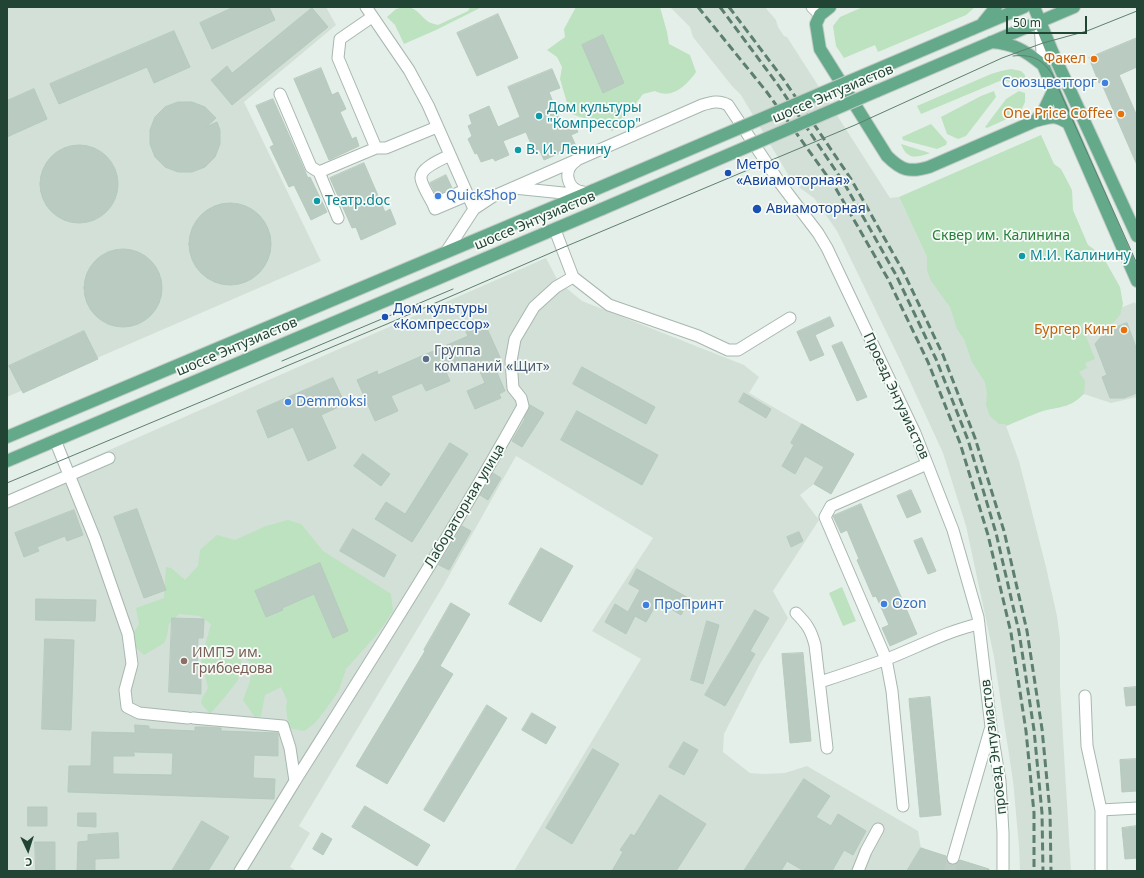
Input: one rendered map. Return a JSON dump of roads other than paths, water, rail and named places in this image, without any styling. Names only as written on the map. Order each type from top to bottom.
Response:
[{"type":"main road","points":[[830,7],[816,11],[816,24],[820,49],[887,156],[902,169],[916,170],[929,167],[1035,121],[1050,117],[1059,117],[1068,123]]},
{"type":"main road","points":[[976,27],[996,7]]},
{"type":"main road","name":"шоссе Энтузиастов","points":[[7,437],[590,192],[1024,7]]},
{"type":"main road","points":[[1034,7],[1136,232]]},
{"type":"main road","name":"шоссе Энтузиастов","points":[[7,461],[555,230],[1074,7]]},
{"type":"main road","points":[[985,45],[1006,43],[1019,48],[1043,64],[1137,281]]},
{"type":"main road","points":[[1035,121],[1044,110],[1054,89]]},
{"type":"street","points":[[366,7],[409,70],[428,105],[474,209],[446,252]]},
{"type":"street","points":[[372,17],[340,39],[338,58],[376,148]]},
{"type":"street","points":[[1040,21],[1043,64]]},
{"type":"street","points":[[280,94],[311,167],[318,172],[338,218]]},
{"type":"street","name":"Проезд Энтузиастов","points":[[474,209],[492,197],[702,104],[716,101],[728,105],[780,183],[815,228],[827,248],[915,432],[953,530],[979,624]]},
{"type":"street","points":[[318,172],[376,148],[386,148],[437,127]]},
{"type":"street","points":[[450,155],[429,166],[422,172],[420,179],[433,204],[466,192]]},
{"type":"street","points":[[578,160],[569,168],[568,179],[570,185],[580,192],[590,192]]},
{"type":"street","points":[[513,188],[590,192]]},
{"type":"street","points":[[555,230],[573,277],[609,305],[698,336],[728,350],[738,350],[790,318]]},
{"type":"street","name":"Лабораторная улица","points":[[295,781],[437,555],[523,406],[520,398],[513,388],[511,361],[515,339],[534,307],[556,287],[573,277]]},
{"type":"street","points":[[55,440],[95,539],[128,634],[132,664],[125,690],[127,707],[139,713],[283,726],[290,748],[295,781],[240,871]]},
{"type":"street","points":[[7,502],[109,458]]},
{"type":"street","points":[[903,806],[892,691],[886,659],[825,517],[830,506],[927,464]]},
{"type":"street","points":[[796,613],[806,623],[812,633],[815,645],[827,748]]},
{"type":"street","points":[[820,682],[886,659],[946,634],[979,624]]},
{"type":"street","name":"проезд Энтузиастов","points":[[979,624],[991,727],[1001,791],[1003,871]]},
{"type":"street","points":[[1085,696],[1087,746],[1101,810],[1101,871]]},
{"type":"street","points":[[953,858],[991,727]]},
{"type":"street","points":[[1101,810],[1137,808]]},
{"type":"street","points":[[858,871],[866,851],[878,829]]},
{"type":"tunnel","points":[[949,871],[953,858]]},
{"type":"tram line","points":[[7,483],[387,324],[562,248],[855,125],[1002,58],[1043,43],[1087,31],[1137,11]]},
{"type":"tram line","points":[[1013,56],[1026,56],[1036,59],[1040,61],[1052,74],[1137,264]]},
{"type":"tram line","points":[[282,361],[453,289]]},
{"type":"railway","points":[[698,7],[766,91],[835,187],[888,279],[928,362],[960,443],[988,535],[1011,633],[1026,731],[1034,813],[1034,871]]},
{"type":"railway","points":[[720,7],[778,85],[844,183],[896,275],[936,359],[968,440],[996,533],[1019,632],[1034,730],[1042,813],[1043,871]]},
{"type":"railway","points":[[729,7],[784,80],[851,179],[903,271],[943,355],[975,438],[1004,531],[1027,631],[1042,729],[1050,812],[1051,871]]},
{"type":"place","name":"Факел","points":[[1094,59]]},
{"type":"place","name":"Союзцветторг","points":[[1105,83]]},
{"type":"place","name":"One Price Coffee","points":[[1121,114]]},
{"type":"place","name":"Дом культуры \"Компрессор\"","points":[[539,116]]},
{"type":"place","name":"В. И. Ленину","points":[[518,150]]},
{"type":"place","name":"Метро «Авиамоторная»","points":[[728,173]]},
{"type":"place","name":"QuickShop","points":[[438,196]]},
{"type":"place","name":"Театр.doc","points":[[317,201]]},
{"type":"place","name":"Авиамоторная","points":[[757,209]]},
{"type":"place","name":"М.И. Калинину","points":[[1022,256]]},
{"type":"place","name":"Дом культуры «Компрессор»","points":[[385,317]]},
{"type":"place","name":"Бургер Кинг","points":[[1124,330]]},
{"type":"place","name":"Группа компаний «Щит»","points":[[426,359]]},
{"type":"place","name":"Demmoksi","points":[[288,402]]},
{"type":"place","name":"Ozon","points":[[884,604]]},
{"type":"place","name":"ПроПринт","points":[[646,605]]},
{"type":"place","name":"ИМПЭ им. Грибоедова","points":[[184,661]]},
{"type":"park label","name":"Сквер им. Калинина","points":[[1001,236]]}]
